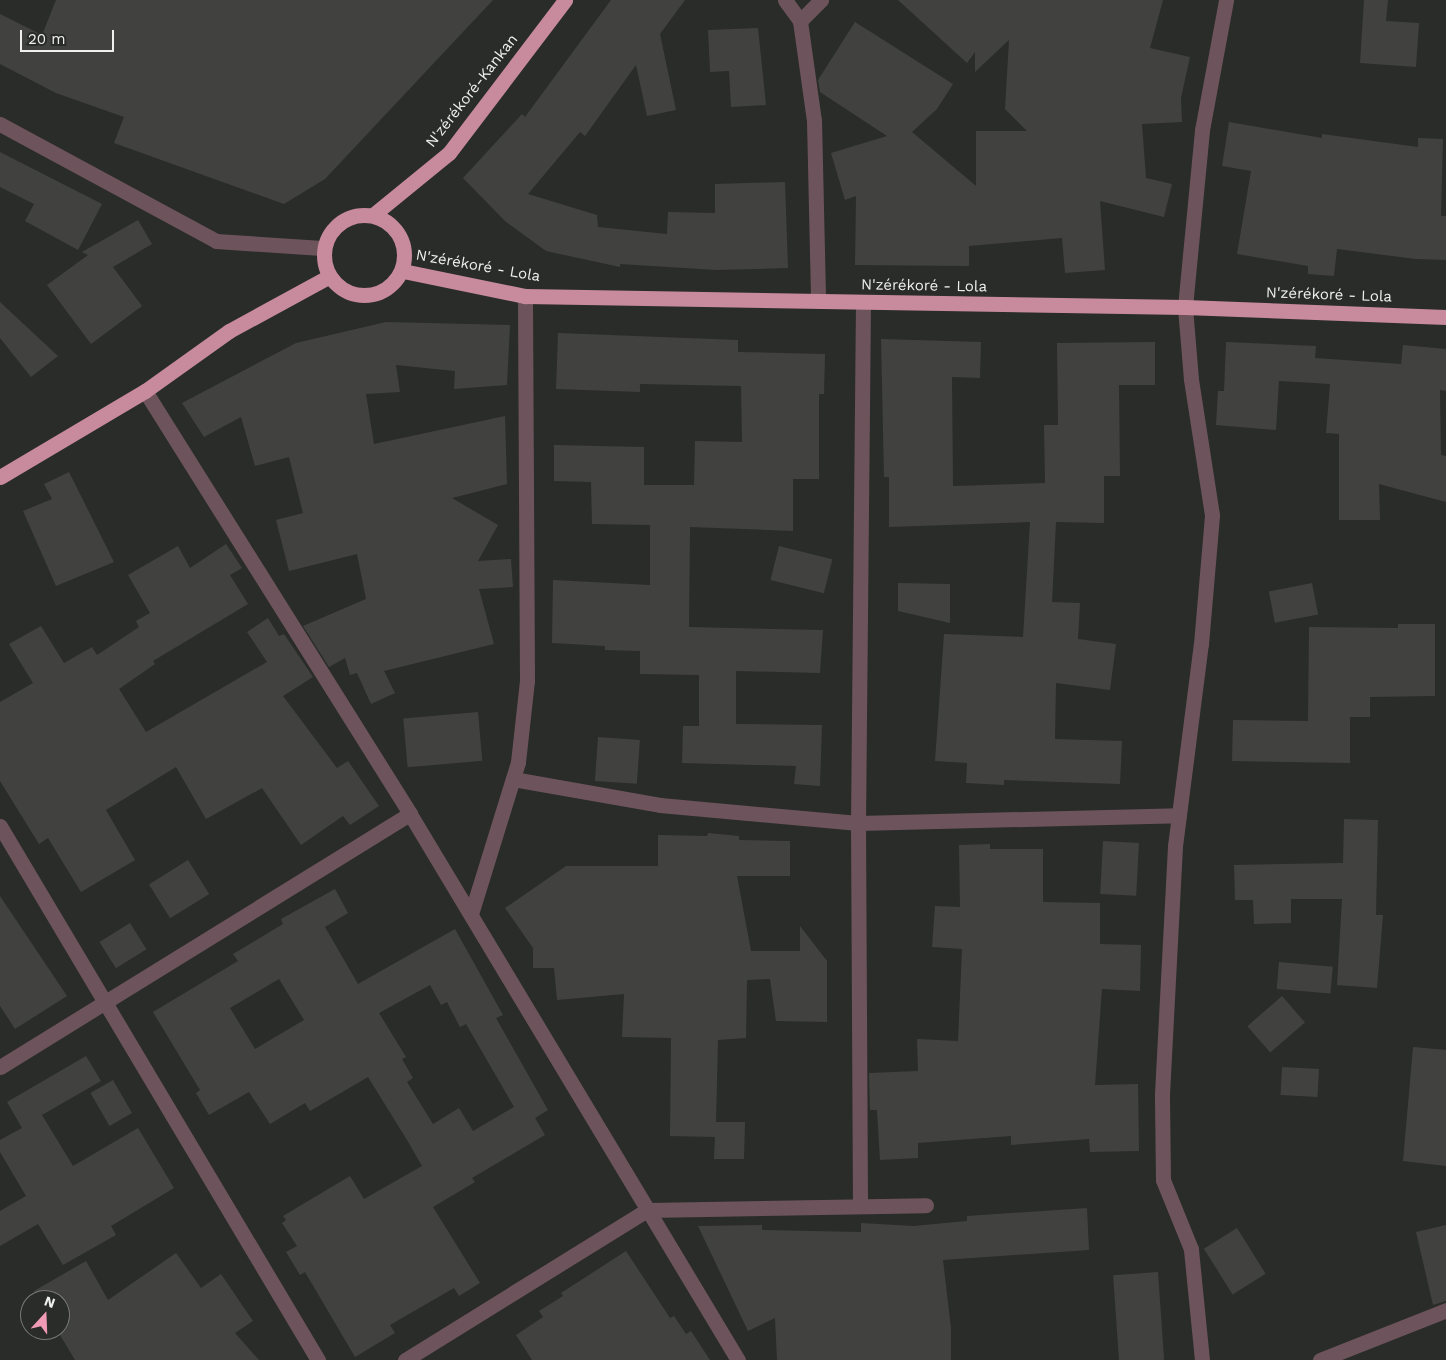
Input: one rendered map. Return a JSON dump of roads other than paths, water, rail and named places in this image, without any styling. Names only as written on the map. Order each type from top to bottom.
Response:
[{"type":"highway","name":"N'zérékoré-Kankan","points":[[373,215],[449,153],[565,0]]},
{"type":"highway","points":[[373,215],[394,226],[405,247],[403,270],[383,293],[352,296],[328,277],[322,248],[332,228],[351,216],[373,215]]},
{"type":"highway","name":"N'zérékoré - Lola","points":[[403,270],[525,296],[1185,307],[1446,317]]},
{"type":"highway","points":[[0,477],[145,391],[229,331],[328,277]]},
{"type":"street","points":[[785,0],[800,21],[814,120],[818,300]]},
{"type":"street","points":[[800,21],[822,0]]},
{"type":"street","points":[[1202,1360],[1191,1249],[1163,1180],[1162,1094],[1178,815],[1201,644],[1212,515],[1191,379],[1185,307],[1202,130],[1226,0]]},
{"type":"street","points":[[0,124],[216,241],[322,248]]},
{"type":"street","points":[[471,914],[518,762],[527,681],[525,296]]},
{"type":"street","points":[[860,1205],[858,823],[862,303]]},
{"type":"street","points":[[145,391],[410,814],[738,1360]]},
{"type":"street","points":[[513,780],[660,805],[858,823],[1178,815]]},
{"type":"street","points":[[0,1067],[410,814]]},
{"type":"street","points":[[0,826],[103,1003],[318,1360]]},
{"type":"street","points":[[405,1360],[647,1210],[926,1205]]},
{"type":"street","points":[[1320,1360],[1446,1310]]}]
